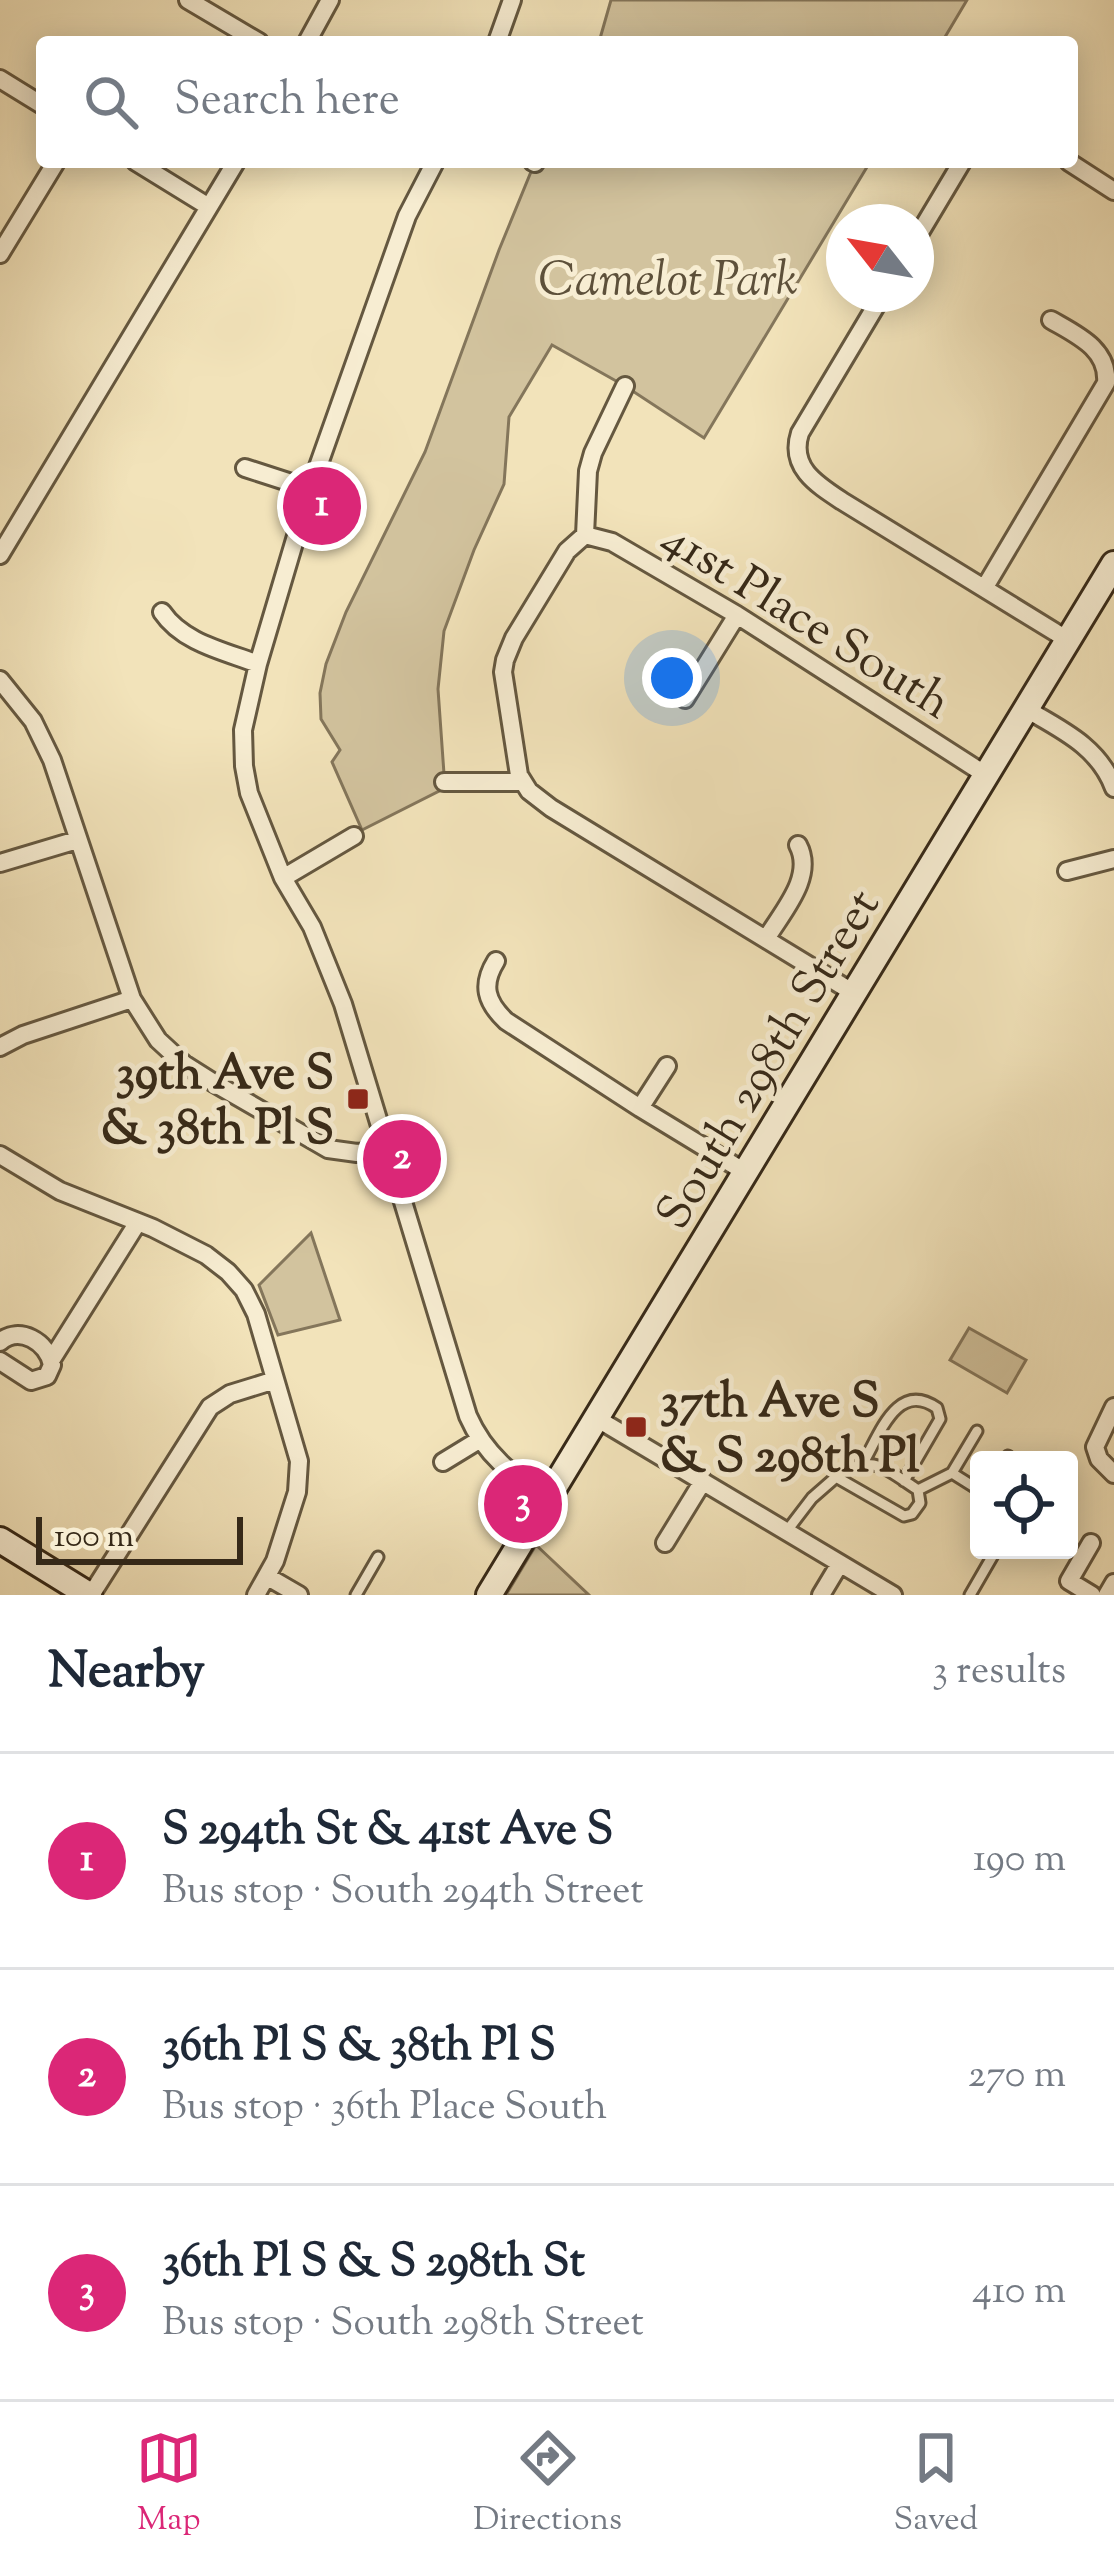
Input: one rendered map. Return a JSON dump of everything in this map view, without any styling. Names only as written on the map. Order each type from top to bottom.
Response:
[{"type":"street","points":[[188,0],[249,36]]},
{"type":"street","points":[[310,36],[330,0]]},
{"type":"street","points":[[499,36],[512,0]]},
{"type":"street","points":[[0,79],[36,100]]},
{"type":"street","points":[[0,253],[52,168]]},
{"type":"street","points":[[146,168],[209,207]]},
{"type":"street","points":[[0,555],[232,168]]},
{"type":"street","points":[[431,168],[406,216],[310,489],[258,664],[243,730],[244,766],[258,821],[283,878],[313,927],[344,1004],[461,1398],[479,1440],[509,1473],[548,1498]]},
{"type":"street","points":[[934,209],[958,168]]},
{"type":"street","points":[[1078,168],[1114,190]]},
{"type":"street","points":[[872,312],[803,426],[796,441],[796,458],[832,495],[1068,640]]},
{"type":"street","points":[[986,587],[1106,383],[1104,362],[1094,347],[1051,320]]},
{"type":"street","points":[[626,386],[588,471],[585,535],[567,550],[505,660],[504,685],[523,782],[562,816],[854,993]]},
{"type":"street","points":[[245,468],[310,489]]},
{"type":"street","name":"41st Place South","points":[[585,535],[612,542],[737,615],[986,775]]},
{"type":"street","name":"South 298th Street","points":[[489,1595],[1112,571]]},
{"type":"street","points":[[162,612],[186,637],[258,664]]},
{"type":"street","points":[[685,699],[737,615]]},
{"type":"street","points":[[0,680],[33,721],[52,760],[132,999],[158,1040],[214,1084],[328,1149],[386,1150]]},
{"type":"street","points":[[1026,709],[1092,751],[1114,788]]},
{"type":"street","points":[[444,782],[523,782]]},
{"type":"street","points":[[283,878],[354,836]]},
{"type":"street","points":[[0,862],[76,839]]},
{"type":"street","points":[[766,939],[801,880],[805,857],[798,845]]},
{"type":"street","points":[[1067,871],[1114,859]]},
{"type":"street","points":[[496,961],[486,991],[498,1014],[746,1172]]},
{"type":"street","points":[[0,1047],[132,999]]},
{"type":"street","points":[[640,1108],[667,1066]]},
{"type":"street","points":[[0,1155],[60,1191],[206,1256],[236,1281],[256,1314],[298,1454],[297,1492],[268,1576],[256,1595]]},
{"type":"street","points":[[0,1361],[31,1381],[47,1376],[52,1359],[138,1222]]},
{"type":"street","points":[[0,1342],[9,1334],[21,1334],[45,1348],[52,1359]]},
{"type":"street","points":[[0,1540],[90,1595],[211,1407],[230,1394],[275,1380]]},
{"type":"street","points":[[1114,1407],[1096,1442],[1099,1459],[1114,1474]]},
{"type":"street","points":[[596,1418],[893,1595]]},
{"type":"street","points":[[442,1462],[479,1440]]},
{"type":"street","points":[[665,1543],[703,1481]]},
{"type":"street","points":[[1091,1544],[1069,1581],[1092,1595]]},
{"type":"street","points":[[821,1595],[839,1565]]},
{"type":"street","points":[[268,1576],[299,1595]]},
{"type":"street","points":[[1107,1595],[1114,1583]]},
{"type":"lane","points":[[863,1463],[897,1408],[905,1400],[924,1400],[937,1408],[940,1419],[904,1481]]},
{"type":"lane","points":[[918,1490],[952,1474],[977,1431]]},
{"type":"lane","points":[[785,1532],[812,1498],[836,1477],[863,1463],[872,1463],[918,1490],[920,1503],[908,1516],[836,1477]]},
{"type":"lane","points":[[952,1474],[970,1485]]},
{"type":"lane","points":[[356,1595],[378,1557]]},
{"type":"lane","points":[[970,1595],[991,1559]]},
{"type":"green space","points":[[611,0],[967,0],[946,36],[601,36]]},
{"type":"green space","name":"Camelot Park","points":[[533,168],[866,168],[845,204],[826,204],[826,235],[704,438],[552,345],[509,417],[504,484],[444,631],[438,689],[445,788],[362,830],[332,762],[340,750],[321,719],[320,693],[346,612],[425,452]]},
{"type":"green space","points":[[311,1233],[340,1320],[278,1335],[259,1285]]},
{"type":"green space","points":[[969,1328],[1026,1360],[1007,1393],[950,1360]]},
{"type":"green space","points":[[536,1545],[589,1595],[506,1595]]},
{"type":"place","name":"S 294th St & 41st Ave S","points":[[322,506]]},
{"type":"place","name":"39th Ave S & 38th Pl S","points":[[358,1099]]},
{"type":"place","name":"36th Pl S & 38th Pl S","points":[[402,1159]]},
{"type":"place","name":"37th Ave S & S 298th Pl","points":[[636,1427]]},
{"type":"place","name":"36th Pl S & S 298th St","points":[[523,1504]]}]
